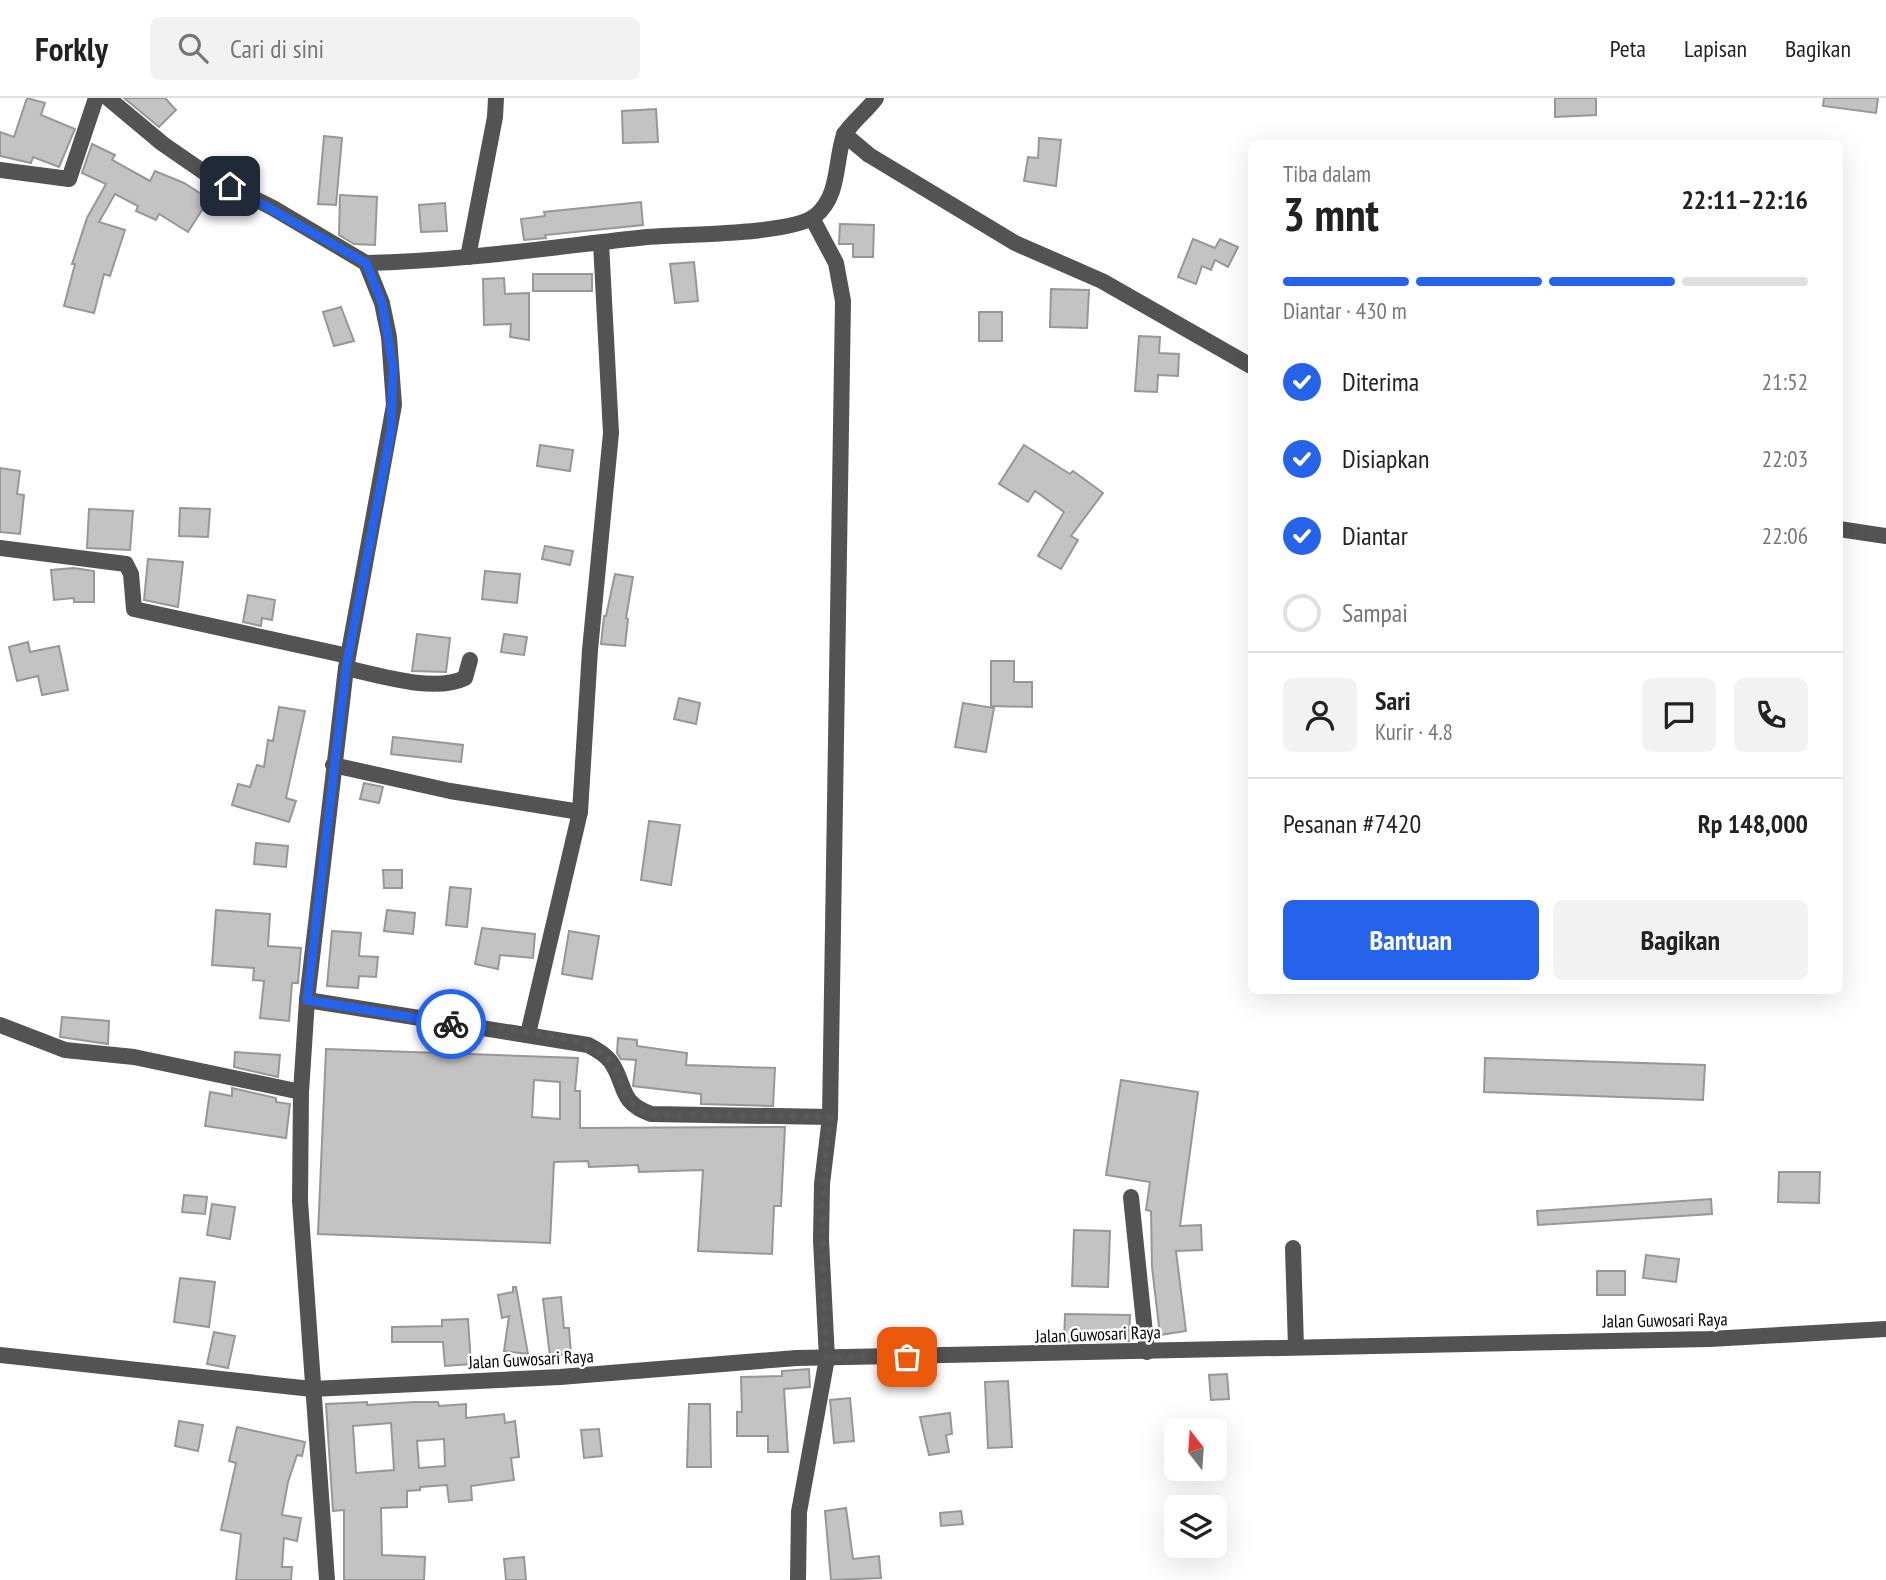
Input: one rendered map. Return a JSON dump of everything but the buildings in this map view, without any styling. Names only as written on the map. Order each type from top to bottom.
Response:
[{"type":"street","points":[[0,170],[69,178],[96,98]]},
{"type":"street","points":[[108,98],[163,144],[208,174],[273,208],[366,263],[468,257],[741,232],[812,218],[827,205],[834,188],[844,134],[871,109],[874,98]]},
{"type":"street","points":[[468,257],[495,117],[495,98]]},
{"type":"street","points":[[844,134],[869,155],[1015,243],[1102,281],[1248,364]]},
{"type":"street","points":[[798,1580],[799,1512],[827,1358],[821,1240],[822,1184],[830,1117],[843,301],[836,263],[812,218]]},
{"type":"street","points":[[528,1034],[580,812],[590,650],[611,433],[601,243]]},
{"type":"street","points":[[327,1580],[300,1201],[301,1092],[307,1000],[333,765],[347,662],[394,405],[389,337],[382,303],[366,263]]},
{"type":"street","points":[[1843,530],[1886,536]]},
{"type":"street","points":[[0,548],[126,564],[131,574],[134,609],[347,662],[397,680],[452,684],[465,678],[470,660]]},
{"type":"street","points":[[333,765],[463,793],[580,812]]},
{"type":"street","points":[[307,1000],[588,1045],[610,1060],[628,1101],[636,1109],[651,1114],[830,1117]]},
{"type":"street","points":[[0,1025],[65,1049],[134,1057],[301,1092]]},
{"type":"street","points":[[1131,1197],[1147,1352]]},
{"type":"street","points":[[1293,1248],[1296,1347]]},
{"type":"street","name":"Jalan Guwosari Raya","points":[[0,1355],[312,1389],[560,1377],[827,1358],[1710,1339],[1886,1329]]},
{"type":"way so far","points":[[451,1024],[588,1045],[610,1060],[628,1101],[636,1109],[651,1114],[830,1117],[822,1184],[821,1240],[827,1358],[907,1357]]},
{"type":"route","points":[[230,186],[336,243],[366,263],[382,303],[393,367],[394,405],[391,430],[346,668],[307,1000],[451,1024]]}]
